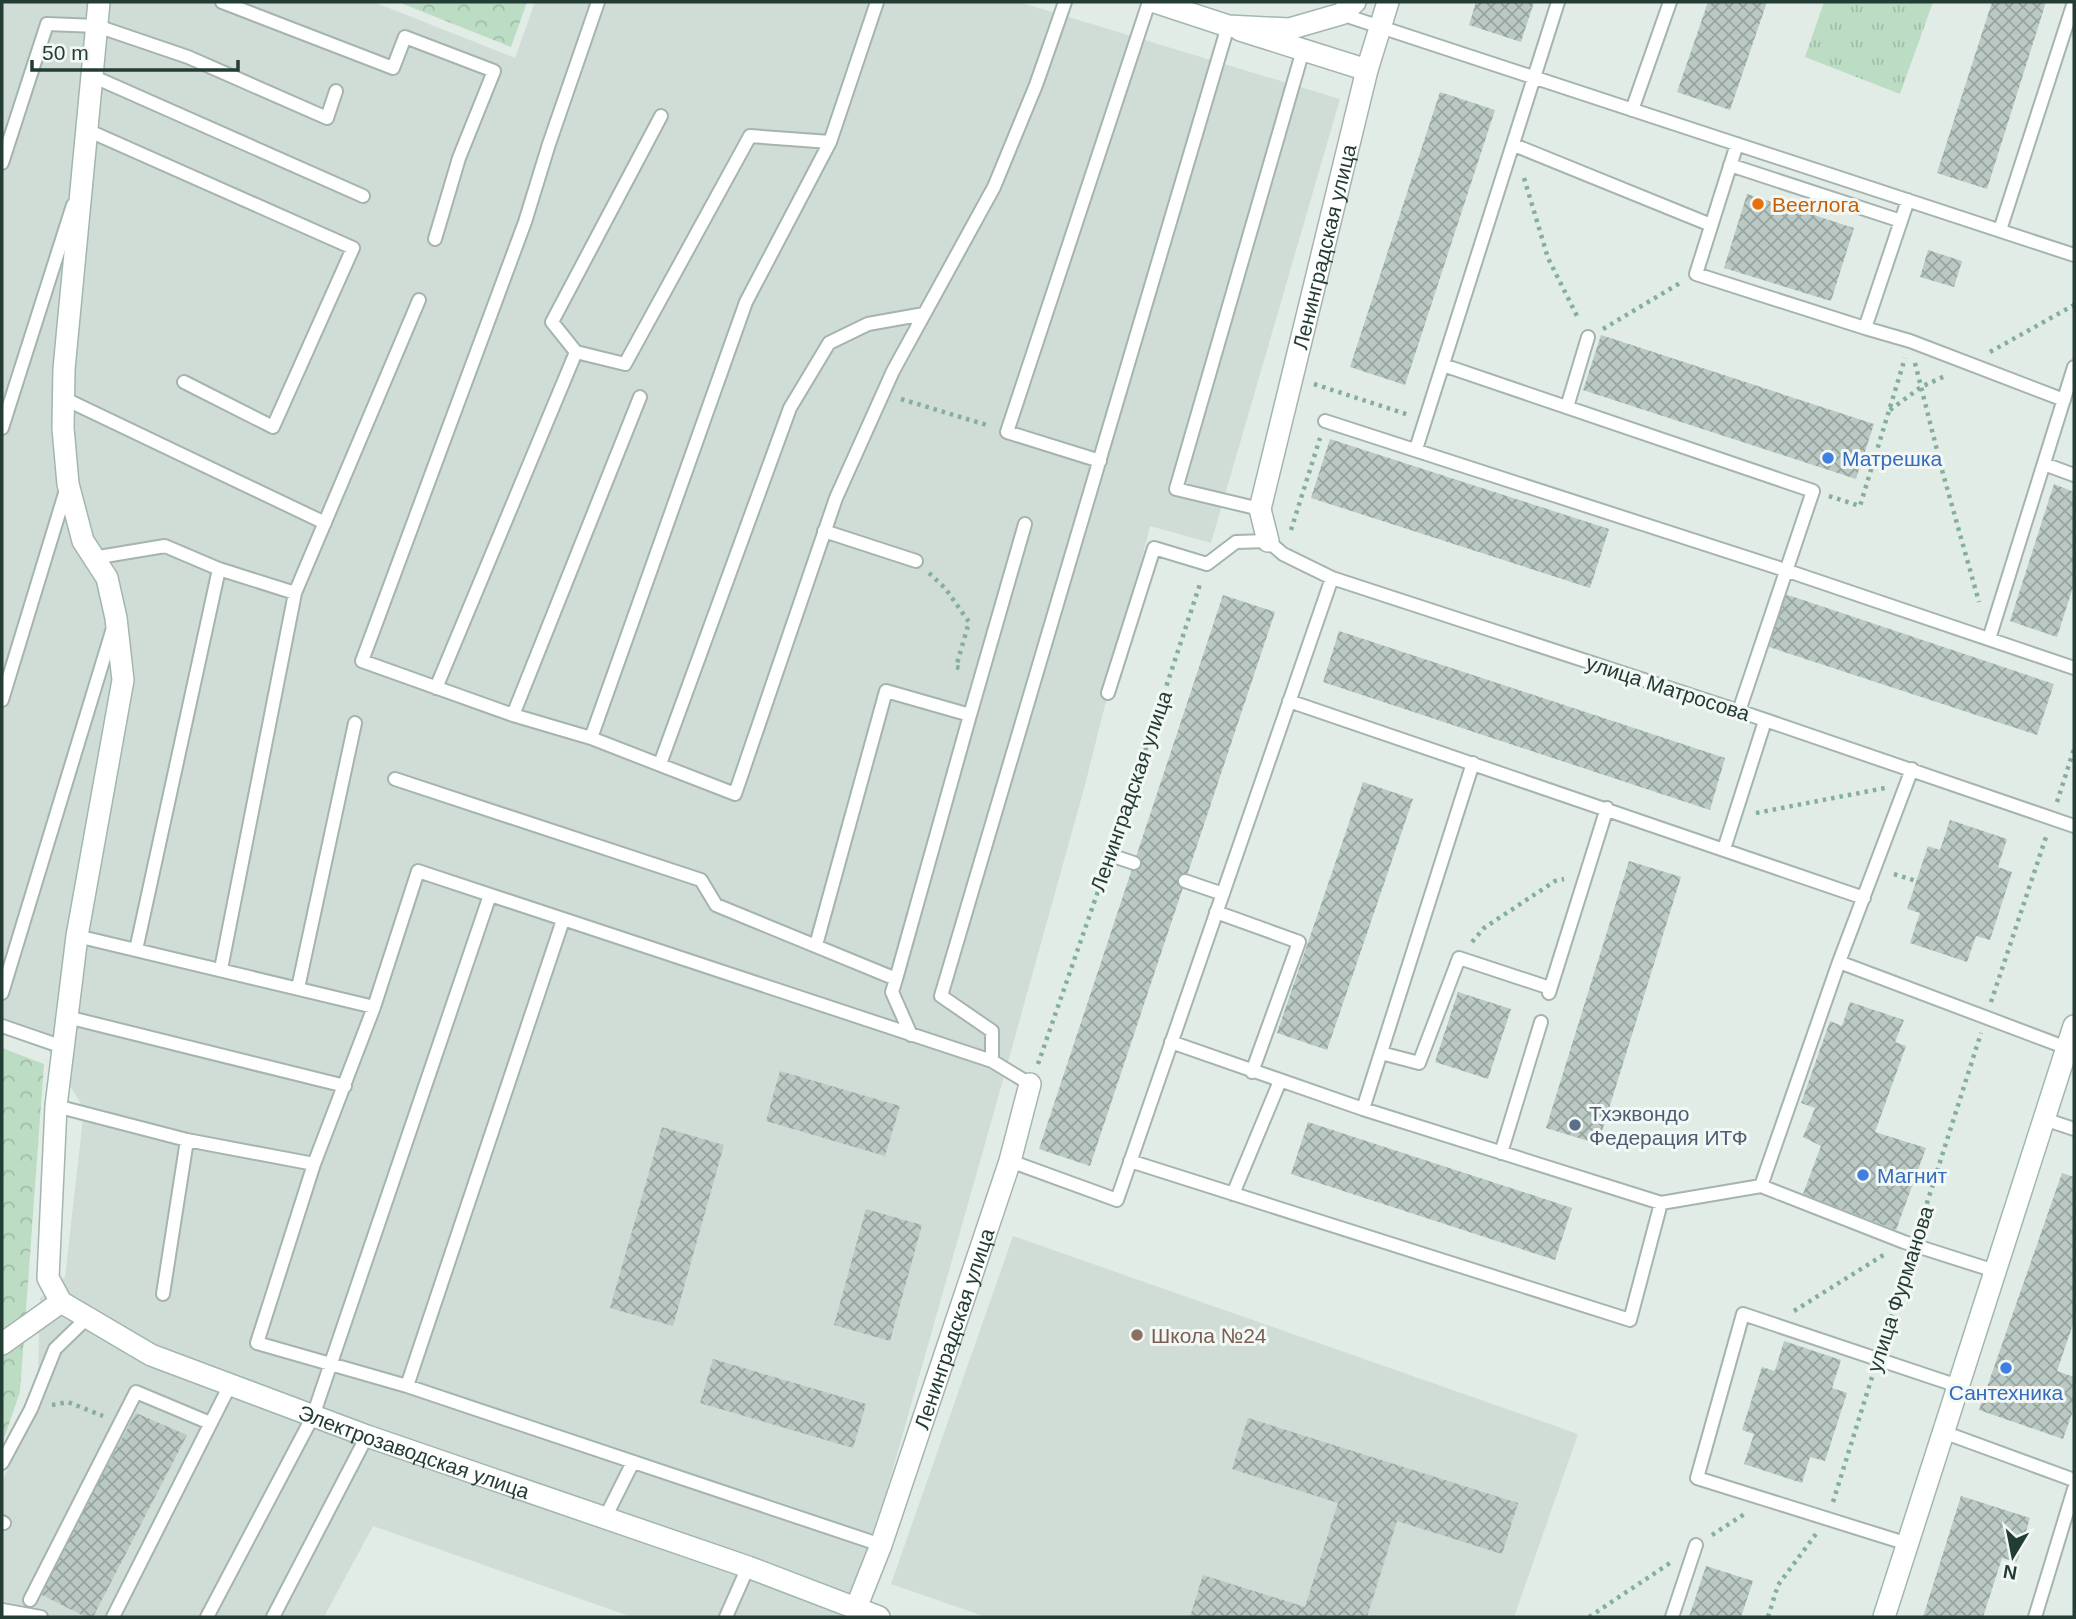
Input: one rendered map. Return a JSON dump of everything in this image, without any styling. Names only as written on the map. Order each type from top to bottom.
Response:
[{"type":"street","points":[[2,1344],[61,1302],[48,1278],[56,1106],[77,936],[123,680],[116,618],[107,578],[83,541],[68,484],[63,428],[64,369],[99,2]]},
{"type":"street","points":[[1155,2],[1367,70]]},
{"type":"street","name":"Ленинградская улица","points":[[1275,547],[1260,509],[1367,70],[1388,2]]},
{"type":"street","points":[[1228,26],[1289,29],[1348,8]]},
{"type":"street","points":[[1884,1617],[2074,1026]]},
{"type":"street","name":"Ленинградская улица","points":[[856,1608],[881,1545],[1010,1161],[1030,1084]]},
{"type":"street","name":"Электрозаводская улица","points":[[61,1302],[151,1356],[367,1436],[748,1567],[879,1617]]},
{"type":"lane","points":[[222,2],[393,68],[405,37],[494,71],[458,158],[435,239]]},
{"type":"lane","points":[[598,2],[525,222],[362,661],[513,715],[591,738],[735,794],[836,498],[883,394],[994,187],[1036,85],[1065,2]]},
{"type":"lane","points":[[591,738],[746,302],[830,142],[877,2]]},
{"type":"lane","points":[[1100,461],[1007,432],[1149,2]]},
{"type":"lane","points":[[1416,449],[1558,2]]},
{"type":"lane","points":[[1632,110],[1670,2]]},
{"type":"lane","points":[[2000,230],[2074,2]]},
{"type":"lane","points":[[1348,8],[1381,28],[2074,254]]},
{"type":"lane","points":[[2,163],[47,24],[97,26],[188,57],[327,118],[336,91]]},
{"type":"lane","points":[[992,1061],[992,1031],[941,996],[1228,26]]},
{"type":"lane","points":[[1260,509],[1176,489],[1303,50]]},
{"type":"lane","points":[[92,76],[363,196]]},
{"type":"lane","points":[[661,116],[552,322],[576,352],[625,364],[750,136],[830,142]]},
{"type":"lane","points":[[86,130],[353,248],[273,427],[184,382]]},
{"type":"lane","points":[[1737,144],[1696,274],[1910,341],[2064,400]]},
{"type":"lane","points":[[1514,145],[1711,225]]},
{"type":"lane","points":[[1730,165],[1901,221]]},
{"type":"lane","points":[[2,428],[82,174]]},
{"type":"lane","points":[[1865,328],[1908,200]]},
{"type":"lane","points":[[220,970],[295,593],[419,300]]},
{"type":"lane","points":[[660,764],[790,408],[829,344],[868,324],[924,314]]},
{"type":"lane","points":[[1567,407],[1588,337]]},
{"type":"lane","points":[[436,688],[576,352]]},
{"type":"lane","points":[[1443,365],[1813,491],[1739,711]]},
{"type":"lane","points":[[1989,639],[2074,367]]},
{"type":"lane","points":[[513,715],[640,397]]},
{"type":"lane","points":[[63,398],[325,523]]},
{"type":"lane","points":[[1325,421],[1785,570],[2074,668]]},
{"type":"lane","points":[[2044,464],[2074,475]]},
{"type":"lane","points":[[2,700],[68,484]]},
{"type":"lane","points":[[911,1035],[892,992],[1025,524]]},
{"type":"lane","points":[[824,531],[916,561]]},
{"type":"lane","points":[[1108,693],[1154,548],[1207,564],[1236,542],[1275,547]]},
{"type":"lane","points":[[93,558],[165,546],[219,569],[295,593]]},
{"type":"lane","name":"улица Матросова","points":[[1275,547],[1332,578],[1739,711],[2074,826]]},
{"type":"lane","points":[[135,950],[219,569]]},
{"type":"lane","points":[[1010,1161],[1116,1200],[1332,578]]},
{"type":"lane","points":[[2,993],[116,618]]},
{"type":"lane","points":[[816,945],[886,691],[970,715]]},
{"type":"lane","points":[[1289,701],[1864,898]]},
{"type":"lane","points":[[1724,849],[1765,721]]},
{"type":"lane","points":[[298,988],[355,723]]},
{"type":"lane","points":[[1363,1109],[1473,763]]},
{"type":"lane","points":[[1761,1186],[1839,962],[1912,769]]},
{"type":"lane","points":[[395,779],[701,880],[716,905],[896,979]]},
{"type":"lane","points":[[1381,1054],[1419,1063],[1459,958],[1550,990],[1607,808]]},
{"type":"lane","points":[[1110,855],[1134,863]]},
{"type":"lane","points":[[881,1545],[407,1386],[257,1343],[314,1164],[374,1007],[418,872],[992,1061],[1030,1084]]},
{"type":"lane","points":[[1185,881],[1223,894]]},
{"type":"lane","points":[[207,1617],[313,1416],[490,895]]},
{"type":"lane","points":[[1216,912],[1298,942],[1252,1072]]},
{"type":"lane","points":[[407,1386],[563,920]]},
{"type":"lane","points":[[77,936],[374,1007]]},
{"type":"lane","points":[[1839,962],[2067,1048]]},
{"type":"lane","points":[[67,1017],[345,1086]]},
{"type":"lane","points":[[1501,1153],[1541,1022]]},
{"type":"lane","points":[[2,1026],[63,1047]]},
{"type":"lane","points":[[1171,1042],[1363,1109],[1661,1203],[1761,1186],[1909,1243],[1995,1271]]},
{"type":"lane","points":[[1233,1194],[1280,1081]]},
{"type":"lane","points":[[56,1106],[187,1140],[314,1164]]},
{"type":"lane","points":[[2044,1119],[2074,1129]]},
{"type":"lane","points":[[163,1294],[187,1140]]},
{"type":"lane","points":[[1130,1161],[1630,1320],[1661,1203]]},
{"type":"lane","points":[[1908,1544],[1697,1478],[1743,1314],[1958,1386]]},
{"type":"lane","points":[[2,1463],[30,1409],[55,1349],[87,1318]]},
{"type":"lane","points":[[113,1617],[230,1385]]},
{"type":"lane","points":[[30,1600],[136,1392],[210,1423]]},
{"type":"lane","points":[[1943,1433],[2074,1480]]},
{"type":"lane","points":[[273,1617],[367,1436]]},
{"type":"lane","points":[[604,1518],[633,1462]]},
{"type":"lane","points":[[2035,1617],[2074,1489]]},
{"type":"lane","points":[[1672,1617],[1696,1545]]},
{"type":"lane","points":[[726,1617],[748,1567]]},
{"type":"lane","points":[[2,1610],[41,1617]]},
{"type":"path","points":[[1514,145],[1548,258],[1588,337],[1696,274]]},
{"type":"path","points":[[1813,491],[1860,506],[1910,341]]},
{"type":"path","points":[[1910,341],[1942,470],[1989,639]]},
{"type":"path","points":[[1293,377],[1425,420]]},
{"type":"path","points":[[883,394],[1007,432]]},
{"type":"path","points":[[1275,547],[1325,421]]},
{"type":"path","points":[[916,561],[945,588],[969,622],[956,667],[981,674]]},
{"type":"path","name":"Ленинградская улица","points":[[1030,1084],[1207,564]]},
{"type":"path","name":"улица Фурманова","points":[[1768,1617],[1778,1585],[1827,1519],[1877,1359],[1909,1243],[2074,749]]},
{"type":"path","points":[[1735,816],[1898,785],[1912,769]]},
{"type":"path","points":[[1459,958],[1484,928],[1555,881],[1586,875]]},
{"type":"path","points":[[1773,1324],[1909,1243]]},
{"type":"path","points":[[30,1409],[68,1402],[120,1424]]},
{"type":"shaded area","points":[[2,2],[374,2],[515,58],[535,2],[1019,2],[1340,99],[1211,543],[1150,526],[1085,785],[996,1105],[886,1493],[843,1617],[632,1617],[373,1526],[324,1617],[2,1617],[2,1481],[37,1412],[40,1298],[65,1277],[84,1109],[49,1051],[2,1034]]},
{"type":"shaded area","name":"Школа №24","points":[[1013,1236],[1578,1434],[1514,1617],[986,1617],[891,1584]]},
{"type":"green space","points":[[398,2],[527,2],[511,47]]},
{"type":"green space","points":[[1824,2],[1933,2],[1900,94],[1805,57]]},
{"type":"green space","points":[[2,1048],[44,1064],[20,1392],[2,1444]]},
{"type":"building","points":[[1476,2],[1534,2],[1521,42],[1469,25]]},
{"type":"building","points":[[1708,2],[1767,2],[1730,110],[1677,92]]},
{"type":"building","points":[[1992,2],[2046,2],[1987,189],[1937,173]]},
{"type":"building","points":[[1440,92],[1495,110],[1405,385],[1350,367]]},
{"type":"building","points":[[1747,194],[1854,228],[1831,301],[1724,268]]},
{"type":"building","points":[[1928,250],[1962,261],[1954,287],[1920,277]]},
{"type":"building","points":[[1601,335],[1874,424],[1856,479],[1583,390]]},
{"type":"building","points":[[1330,439],[1609,529],[1590,588],[1311,498]]},
{"type":"building","points":[[2054,484],[2074,492],[2074,584],[2057,637],[2010,621]]},
{"type":"building","points":[[1785,594],[2054,684],[2037,735],[1766,646]]},
{"type":"building","points":[[1223,595],[1275,612],[1090,1166],[1039,1149]]},
{"type":"building","points":[[1339,631],[1725,758],[1710,810],[1323,682]]},
{"type":"building","points":[[1363,782],[1413,799],[1327,1050],[1277,1033]]},
{"type":"building","points":[[1950,820],[2007,839],[1998,867],[2012,872],[1990,940],[1976,936],[1967,962],[1910,943],[1920,913],[1907,909],[1928,846],[1940,850]]},
{"type":"building","points":[[1629,861],[1681,877],[1598,1144],[1546,1128]]},
{"type":"building","points":[[1458,992],[1511,1009],[1488,1079],[1435,1062]]},
{"type":"building","points":[[1850,1002],[1904,1020],[1895,1042],[1906,1046],[1875,1132],[1926,1148],[1896,1230],[1803,1194],[1821,1146],[1803,1137],[1815,1108],[1801,1103],[1830,1021],[1842,1026]]},
{"type":"building","points":[[780,1071],[900,1106],[885,1156],[766,1121]]},
{"type":"building","points":[[1308,1122],[1572,1208],[1555,1260],[1291,1174]]},
{"type":"building","points":[[662,1127],[724,1145],[673,1326],[610,1308]]},
{"type":"building","points":[[2062,1173],[2074,1177],[2074,1321],[2057,1371],[2074,1377],[2074,1408],[2063,1439],[1979,1410]]},
{"type":"building","points":[[866,1209],[922,1225],[890,1341],[834,1325]]},
{"type":"building","points":[[1784,1341],[1841,1360],[1832,1388],[1847,1393],[1825,1461],[1810,1457],[1802,1483],[1744,1464],[1754,1434],[1742,1430],[1762,1367],[1775,1371]]},
{"type":"building","points":[[713,1359],[866,1404],[853,1448],[700,1403]]},
{"type":"building","points":[[136,1413],[187,1435],[93,1617],[86,1617],[38,1593]]},
{"type":"building","points":[[1248,1418],[1518,1503],[1502,1554],[1397,1521],[1367,1617],[1190,1617],[1203,1575],[1305,1607],[1338,1503],[1232,1469]]},
{"type":"building","points":[[1961,1496],[2030,1518],[2017,1562],[2002,1558],[1983,1617],[1923,1617]]},
{"type":"building","points":[[1706,1566],[1753,1581],[1741,1617],[1689,1617]]},
{"type":"place","name":"Beerлога","points":[[1758,204]]},
{"type":"place","name":"Матрешка","points":[[1828,458]]},
{"type":"place","name":"Тхэквондо Федерация ИТФ","points":[[1575,1125]]},
{"type":"place","name":"Магнит","points":[[1863,1175]]},
{"type":"place","name":"Школа №24","points":[[1137,1335]]},
{"type":"place","name":"Сантехника","points":[[2006,1368]]}]
